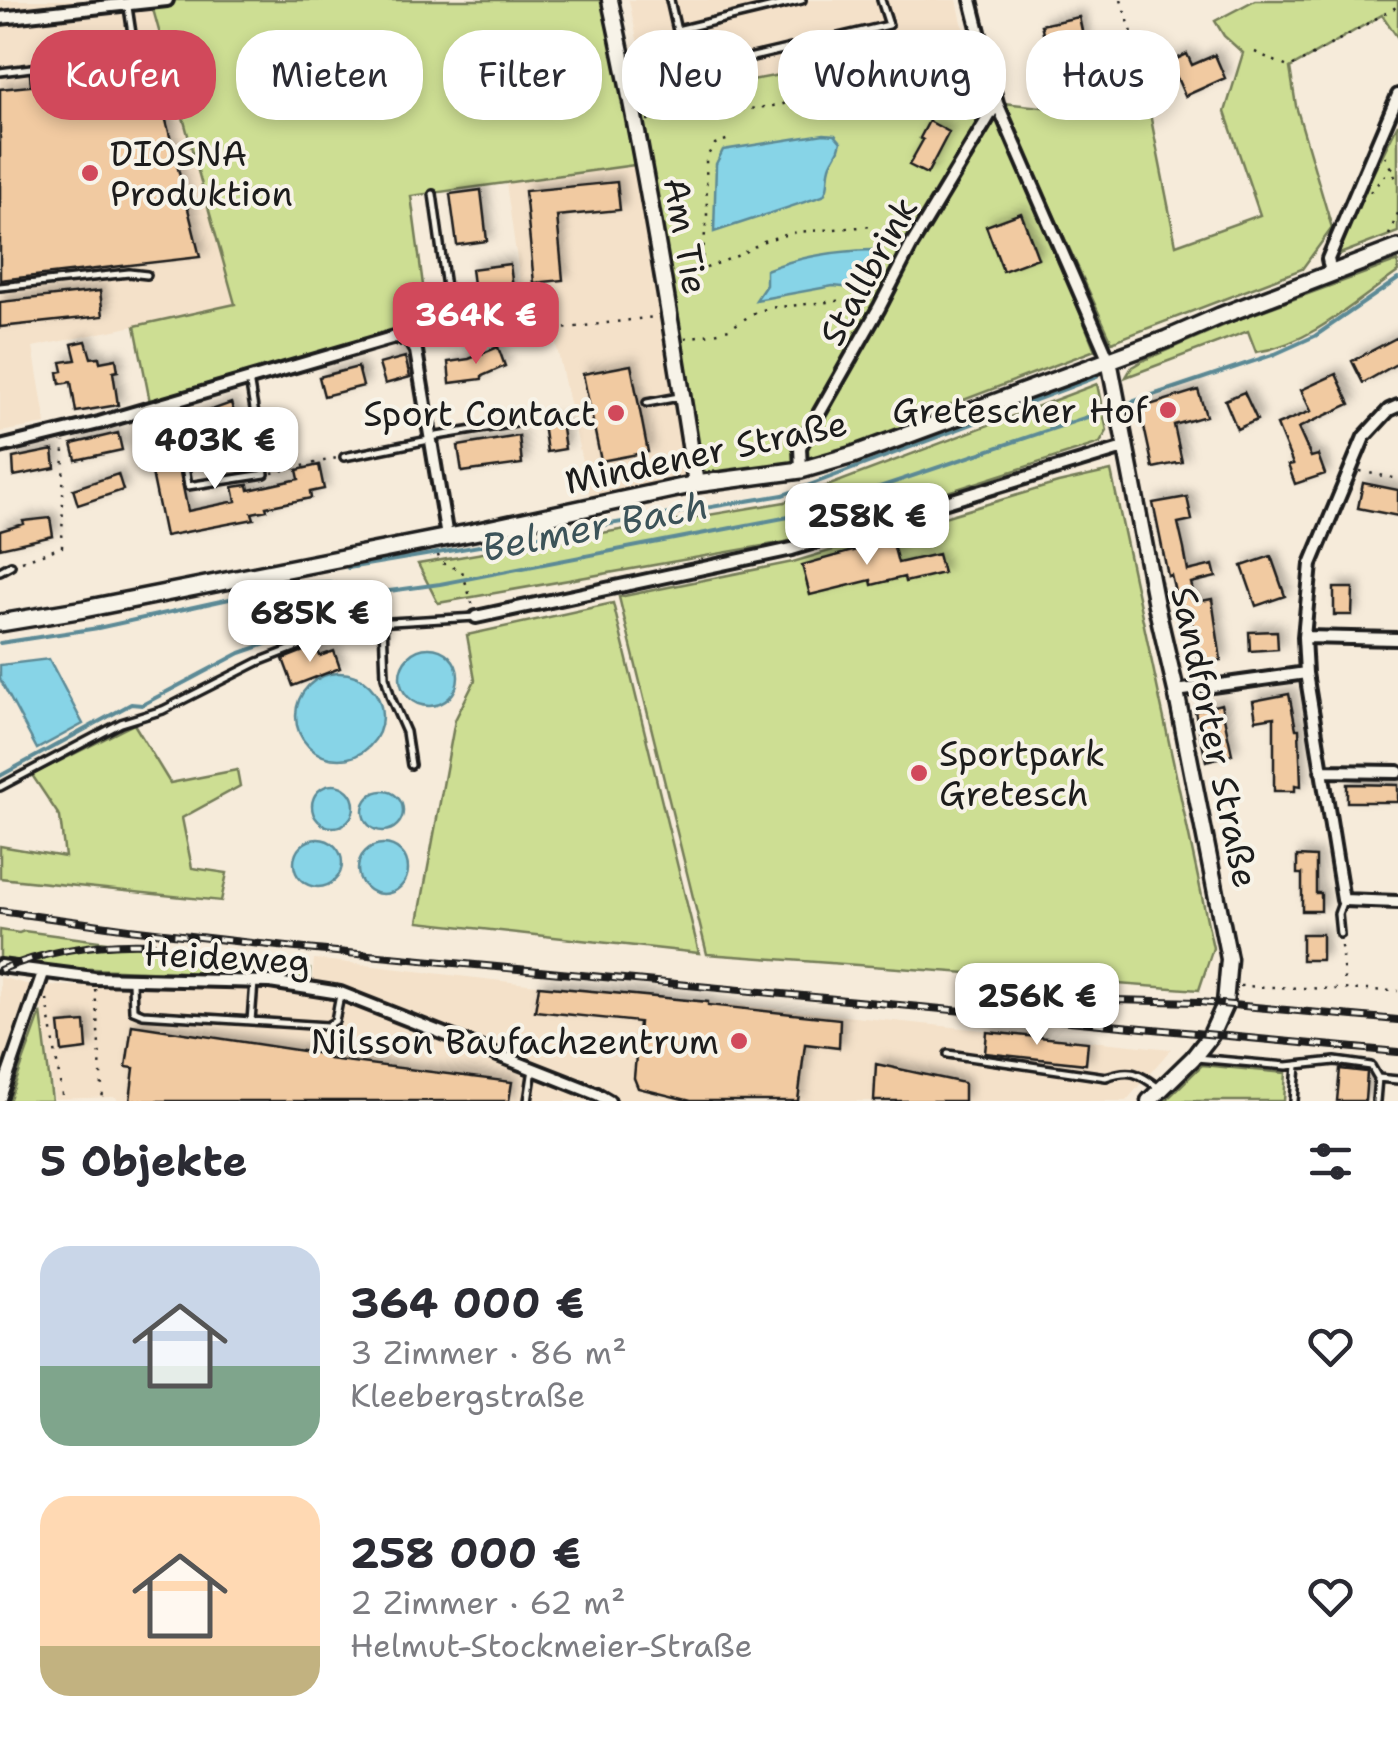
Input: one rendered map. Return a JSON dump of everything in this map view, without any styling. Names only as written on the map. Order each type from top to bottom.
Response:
[{"type":"main road","name":"Mindener Straße","points":[[0,623],[442,543],[696,484],[801,470],[853,455],[1110,360],[1398,248]]},
{"type":"street","points":[[0,18],[167,0]]},
{"type":"street","name":"Am Tie","points":[[610,0],[622,55]]},
{"type":"street","points":[[971,0],[979,30]]},
{"type":"street","points":[[1331,274],[1328,258],[1398,95]]},
{"type":"street","name":"Am Tie","points":[[636,120],[696,484]]},
{"type":"street","name":"Stallbrink","points":[[801,470],[800,447],[912,244],[987,120]]},
{"type":"street","points":[[1004,120],[1110,360]]},
{"type":"street","points":[[0,447],[395,337],[409,340],[416,352],[431,438],[442,543]]},
{"type":"street","name":"Sandforter Straße","points":[[1110,360],[1229,958],[1222,1014],[1211,1035],[1149,1101]]},
{"type":"street","points":[[1398,406],[1364,437],[1310,564],[1304,637],[1306,673],[1343,900],[1398,902]]},
{"type":"street","points":[[476,617],[792,549],[1127,447]]},
{"type":"street","points":[[1304,637],[1398,639]]},
{"type":"street","points":[[1176,691],[1306,673]]},
{"type":"street","points":[[1322,771],[1398,772]]},
{"type":"street","name":"Heideweg","points":[[0,966],[94,978],[254,982],[340,994],[610,1101]]},
{"type":"street","points":[[0,1098],[43,972]]},
{"type":"lane","points":[[670,0],[677,30],[802,0]]},
{"type":"lane","points":[[758,56],[889,26],[881,0]]},
{"type":"lane","points":[[0,72],[125,56],[134,47],[128,4]]},
{"type":"lane","points":[[409,340],[427,315],[450,309],[433,194]]},
{"type":"lane","points":[[0,287],[130,273],[148,276]]},
{"type":"lane","points":[[174,400],[188,486],[265,474],[249,379]]},
{"type":"lane","points":[[647,403],[682,397]]},
{"type":"lane","points":[[344,457],[516,423]]},
{"type":"lane","points":[[0,571],[11,565]]},
{"type":"lane","points":[[0,787],[121,723],[163,710],[258,662],[358,624],[476,617]]},
{"type":"lane","points":[[383,623],[385,677],[406,732],[412,765]]},
{"type":"lane","points":[[1340,934],[1338,914],[1343,900]]},
{"type":"lane","points":[[132,978],[133,1010],[143,1014],[328,1026],[335,1021],[340,994]]},
{"type":"lane","points":[[251,1021],[254,982]]},
{"type":"lane","points":[[948,1054],[1106,1077],[1118,1072],[1137,1072],[1161,1089]]},
{"type":"lane","points":[[1193,1058],[1287,1066],[1336,1062],[1371,1066],[1378,1078],[1376,1101]]},
{"type":"lane","points":[[1294,1101],[1297,1066]]},
{"type":"lane","points":[[528,1101],[533,1069]]},
{"type":"lane","points":[[1378,1078],[1398,1080]]},
{"type":"path","points":[[1121,0],[1131,30]]},
{"type":"path","points":[[1256,52],[1290,68],[1398,6]]},
{"type":"path","points":[[701,270],[707,216],[706,158],[716,144],[729,138]]},
{"type":"path","points":[[1376,142],[1398,183]]},
{"type":"path","points":[[1381,255],[1398,213]]},
{"type":"path","points":[[663,274],[701,270],[739,256],[766,240],[797,232],[873,226]]},
{"type":"path","points":[[673,339],[730,329],[769,308],[846,300]]},
{"type":"path","points":[[409,340],[526,324],[553,330],[670,315]]},
{"type":"path","points":[[11,565],[62,546],[64,432]]},
{"type":"path","points":[[265,474],[344,457]]},
{"type":"path","points":[[1349,469],[1398,480]]},
{"type":"path","points":[[442,543],[440,562],[462,571],[476,617]]},
{"type":"path","points":[[1340,934],[1345,989]]},
{"type":"path","points":[[43,972],[62,1101]]},
{"type":"path","points":[[94,978],[102,1101]]},
{"type":"path","points":[[1228,986],[1398,990]]},
{"type":"shaded area","points":[[0,0],[151,0],[159,30],[30,30],[30,120],[184,120],[235,305],[33,347],[46,424],[0,432]]},
{"type":"shaded area","points":[[629,0],[957,0],[964,30],[778,30],[778,75],[758,78],[758,30],[635,30]]},
{"type":"shaded area","points":[[643,164],[696,484],[592,506],[553,330],[526,323],[506,183]]},
{"type":"shaded area","points":[[314,959],[1171,1049],[1126,1101],[54,1099],[42,1010],[27,1003],[0,1074],[0,977],[30,985],[268,990],[311,997]]},
{"type":"green space","points":[[610,0],[622,56],[622,120],[758,120],[758,79],[778,75],[778,120],[1004,120],[1064,255],[1058,258],[1095,350],[916,418],[919,431],[853,455],[696,484],[642,164],[411,196],[427,315],[409,339],[395,337],[151,407],[135,326],[235,304],[184,120],[216,120],[216,30],[159,30],[151,2]]},
{"type":"green space","points":[[1255,0],[1398,0],[1398,38],[1382,15],[1290,68],[1296,106],[1332,228],[1302,269],[1112,342],[1006,103],[1026,105],[1026,120],[1151,120],[1176,245],[1260,215],[1225,112],[1243,53],[1224,36],[1215,21]]},
{"type":"green space","points":[[1398,124],[1398,232],[1337,255],[1335,249]]},
{"type":"green space","points":[[1398,261],[1398,272],[1331,320],[1295,340],[1256,352],[1248,331],[1126,377],[1142,361],[1234,321]]},
{"type":"green space","points":[[1097,384],[1107,431],[1100,443],[785,542],[438,603],[418,564],[785,502]]},
{"type":"green space","name":"Sportpark Gretesch","points":[[1111,471],[1213,948],[1199,990],[707,954],[619,597],[793,562],[1058,483]]},
{"type":"green space","points":[[613,603],[699,953],[418,922],[455,720],[475,680],[467,635]]},
{"type":"green space","points":[[134,724],[170,783],[237,770],[240,786],[182,818],[192,868],[227,873],[221,901],[0,878],[0,846],[65,857],[60,817],[32,775]]},
{"type":"green space","points":[[0,930],[310,969],[310,980],[11,962],[0,959]]},
{"type":"green space","points":[[41,1012],[52,1101],[9,1101]]},
{"type":"green space","points":[[1202,1065],[1286,1073],[1284,1101],[1165,1101]]},
{"type":"water","points":[[835,135],[841,142],[823,196],[714,232],[716,164],[723,150]]},
{"type":"water","points":[[872,250],[873,271],[863,289],[833,286],[756,300],[766,285],[766,270],[818,255]]},
{"type":"water","points":[[429,648],[449,657],[458,677],[449,697],[429,706],[409,697],[400,677],[409,657]]},
{"type":"water","points":[[49,659],[83,724],[37,749],[0,679],[0,665]]},
{"type":"water","points":[[339,673],[356,676],[370,685],[379,699],[379,733],[370,747],[356,756],[339,759],[322,756],[308,747],[299,733],[296,716],[299,699],[308,685],[322,676]]},
{"type":"water","points":[[333,785],[348,791],[354,806],[348,821],[333,827],[318,821],[312,806],[318,791]]},
{"type":"water","points":[[383,791],[397,797],[403,811],[397,825],[383,831],[369,825],[363,811],[369,797]]},
{"type":"water","points":[[318,839],[335,846],[342,863],[335,880],[318,887],[301,880],[294,863],[301,846]]},
{"type":"water","points":[[383,844],[401,851],[408,869],[401,887],[383,894],[365,887],[358,869],[365,851]]},
{"type":"building","points":[[1079,17],[1082,30],[1042,30],[1041,25]]},
{"type":"building","points":[[1187,54],[1192,65],[1215,55],[1225,78],[1185,96],[1180,85],[1180,57]]},
{"type":"building","name":"DIOSNA Produktion","points":[[30,86],[30,120],[166,120],[200,257],[0,280],[0,89]]},
{"type":"building","points":[[929,121],[949,132],[927,174],[909,165]]},
{"type":"building","points":[[617,182],[620,210],[557,216],[563,280],[534,283],[525,191]]},
{"type":"building","points":[[481,190],[487,241],[457,245],[450,194]]},
{"type":"building","points":[[1021,213],[1038,258],[1003,271],[986,226]]},
{"type":"building","points":[[510,264],[515,305],[466,312],[463,294],[474,292],[471,269]]},
{"type":"building","points":[[100,291],[103,316],[0,327],[0,302]]},
{"type":"building","points":[[1398,337],[1398,363],[1363,383],[1352,361]]},
{"type":"building","points":[[86,341],[91,358],[99,357],[100,362],[116,359],[118,371],[113,372],[118,405],[76,412],[71,382],[60,384],[58,372],[63,371],[61,362],[76,360],[72,344]]},
{"type":"building","points":[[498,347],[505,366],[482,379],[450,383],[448,362],[469,359]]},
{"type":"building","points":[[405,357],[410,377],[385,384],[379,364]]},
{"type":"building","name":"Sport Contact","points":[[631,365],[648,452],[601,461],[583,374]]},
{"type":"building","points":[[358,367],[363,386],[324,396],[319,377]]},
{"type":"building","points":[[1336,374],[1350,404],[1298,428],[1311,457],[1318,455],[1325,474],[1295,484],[1288,465],[1293,464],[1277,425],[1311,411],[1301,390]]},
{"type":"building","points":[[1198,390],[1206,416],[1174,425],[1182,462],[1153,468],[1140,408]]},
{"type":"building","points":[[1244,392],[1257,420],[1237,429],[1225,400]]},
{"type":"building","points":[[231,403],[240,430],[205,443],[195,416]]},
{"type":"building","points":[[561,422],[565,449],[547,452],[543,424]]},
{"type":"building","points":[[171,429],[188,511],[236,501],[233,487],[248,485],[249,490],[299,479],[297,470],[319,465],[324,489],[310,492],[311,498],[252,513],[254,519],[165,536],[144,434]]},
{"type":"building","points":[[118,433],[122,450],[76,460],[72,444]]},
{"type":"building","points":[[519,436],[522,464],[462,472],[458,446]]},
{"type":"building","points":[[53,450],[55,468],[14,476],[13,458]]},
{"type":"building","points":[[118,474],[123,490],[78,505],[73,489]]},
{"type":"building","points":[[1363,483],[1398,490],[1398,516],[1358,508]]},
{"type":"building","points":[[1187,497],[1192,520],[1178,523],[1188,571],[1213,565],[1216,577],[1191,583],[1196,602],[1212,599],[1221,660],[1198,663],[1192,623],[1182,625],[1178,595],[1171,575],[1168,576],[1153,503]]},
{"type":"building","points":[[50,518],[53,536],[0,548],[0,531],[24,524],[23,521]]},
{"type":"building","points":[[892,540],[898,563],[938,554],[943,573],[905,582],[904,577],[872,585],[871,580],[810,595],[802,565]]},
{"type":"building","points":[[1271,556],[1285,596],[1256,606],[1242,566]]},
{"type":"building","points":[[1334,588],[1353,588],[1352,615],[1334,615]]},
{"type":"building","points":[[1277,631],[1278,649],[1250,651],[1249,632]]},
{"type":"building","points":[[316,646],[320,656],[334,651],[340,668],[293,686],[283,659]]},
{"type":"building","points":[[1289,694],[1299,729],[1301,786],[1295,785],[1295,791],[1274,791],[1274,717],[1256,720],[1253,701]]},
{"type":"building","points":[[1221,704],[1232,754],[1206,761],[1195,711]]},
{"type":"building","points":[[1347,784],[1398,785],[1398,802],[1347,802]]},
{"type":"building","points":[[1297,856],[1316,857],[1316,893],[1321,893],[1321,911],[1302,911],[1302,874],[1297,874]]},
{"type":"building","points":[[1302,934],[1322,934],[1322,960],[1302,960]]},
{"type":"building","name":"Nilsson Baufachzentrum","points":[[539,986],[840,1019],[839,1048],[805,1044],[798,1101],[691,1101],[638,1088],[634,1078],[639,1022],[535,1011]]},
{"type":"building","points":[[85,1022],[87,1049],[62,1052],[59,1024]]},
{"type":"building","points":[[132,1025],[329,1055],[328,1059],[512,1082],[509,1101],[130,1101],[134,1068],[126,1067]]},
{"type":"building","points":[[987,1032],[1088,1042],[1086,1064],[985,1053]]},
{"type":"building","points":[[876,1064],[964,1083],[964,1101],[874,1101]]},
{"type":"building","points":[[1340,1069],[1367,1072],[1365,1101],[1337,1101]]},
{"type":"waterway","name":"Belmer Bach","points":[[1123,405],[1275,354],[1315,336],[1398,279]]},
{"type":"waterway","points":[[348,568],[783,495],[1097,377]]},
{"type":"waterway","name":"Belmer Bach","points":[[0,643],[98,628],[302,583],[330,582],[360,591],[382,592],[794,516],[1114,408]]},
{"type":"waterway","points":[[0,776],[131,704],[142,705],[240,653],[300,632]]},
{"type":"railway","points":[[0,911],[305,949],[1398,1052]]},
{"type":"railway","points":[[0,970],[74,949],[152,944]]},
{"type":"railway","points":[[1070,999],[1199,1002],[1398,1020]]},
{"type":"place","name":"DIOSNA Produktion","points":[[90,173]]},
{"type":"place","name":"Gretescher Hof","points":[[1168,410]]},
{"type":"place","name":"Sport Contact","points":[[616,413]]},
{"type":"place","name":"Sportpark Gretesch","points":[[919,773]]},
{"type":"place","name":"Nilsson Baufachzentrum","points":[[739,1041]]}]
